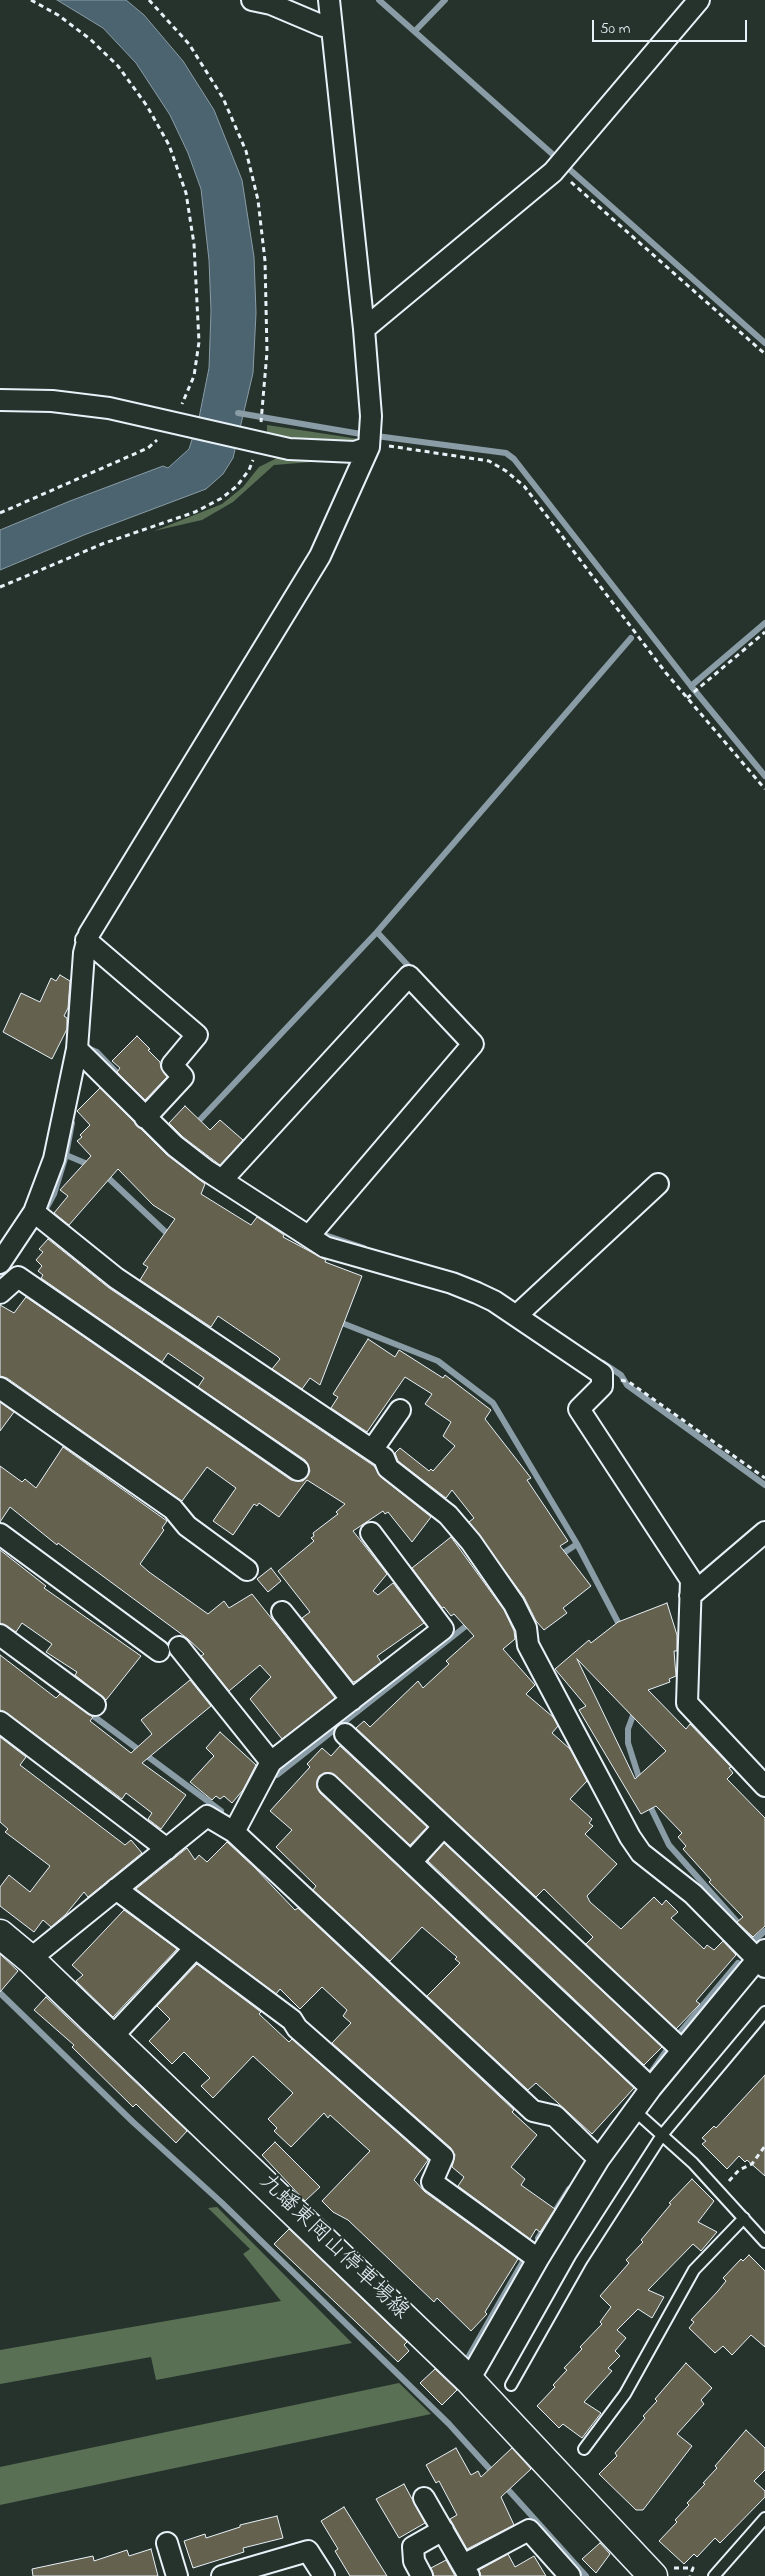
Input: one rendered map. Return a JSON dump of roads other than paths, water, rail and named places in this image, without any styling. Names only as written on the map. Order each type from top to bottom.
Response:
[{"type":"main road","name":"九蟠東岡山停車場線","points":[[0,1934],[30,1958],[469,2380],[653,2576]]},
{"type":"street","points":[[252,0],[271,4],[328,25]]},
{"type":"street","points":[[0,1293],[7,1267],[39,1216],[54,1159],[77,1049],[86,940],[316,564],[369,439],[364,329],[328,25],[330,0]]},
{"type":"street","points":[[364,329],[560,165],[699,0]]},
{"type":"street","points":[[0,400],[52,401],[109,408],[289,449],[355,452],[369,439]]},
{"type":"street","points":[[86,940],[198,1035],[172,1065],[183,1077],[144,1118]]},
{"type":"street","points":[[222,1180],[409,976],[473,1044],[309,1236]]},
{"type":"street","points":[[77,1049],[144,1118],[175,1146],[222,1180],[325,1247],[460,1286],[521,1311],[602,1374],[602,1386],[579,1409],[691,1580],[687,1703],[765,1786]]},
{"type":"street","points":[[521,1311],[658,1184]]},
{"type":"street","points":[[39,1216],[116,1278],[384,1458],[388,1468],[448,1515],[471,1542],[508,1595],[526,1628],[528,1645],[630,1837],[641,1853],[693,1894],[762,1957],[651,2088],[599,2158],[538,2259],[469,2380]]},
{"type":"street","points":[[7,1267],[298,1470]]},
{"type":"street","points":[[0,1388],[173,1509],[187,1526],[247,1570]]},
{"type":"street","points":[[372,1450],[400,1410]]},
{"type":"street","points":[[690,1596],[765,1532]]},
{"type":"street","points":[[234,1832],[272,1762],[443,1629],[371,1533]]},
{"type":"street","points":[[0,1534],[159,1651]]},
{"type":"street","points":[[282,1612],[352,1700]]},
{"type":"street","points":[[0,1635],[96,1705]]},
{"type":"street","points":[[180,1647],[272,1762]]},
{"type":"street","points":[[0,1722],[167,1849]]},
{"type":"street","points":[[345,1734],[682,2050]]},
{"type":"street","points":[[328,1784],[651,2088]]},
{"type":"street","points":[[30,1958],[121,1893],[167,1849],[208,1816],[234,1832],[534,2111],[555,2116],[599,2158]]},
{"type":"street","points":[[411,1862],[444,1827]]},
{"type":"street","points":[[121,1893],[292,2020],[298,2028],[443,2157],[432,2182],[538,2259]]},
{"type":"street","points":[[112,2037],[195,1948]]},
{"type":"street","points":[[424,2498],[466,2571],[529,2530],[570,2576]]},
{"type":"street","points":[[422,2576],[414,2561],[413,2547],[443,2530]]},
{"type":"street","points":[[167,2543],[177,2576]]},
{"type":"street","points":[[222,2576],[254,2571],[308,2551],[324,2576]]},
{"type":"lane","points":[[511,2386],[581,2261],[662,2135],[765,2012]]},
{"type":"lane","points":[[634,2110],[693,2163],[765,2242]]},
{"type":"lane","points":[[584,2449],[625,2394],[694,2270],[744,2218]]},
{"type":"lane","points":[[714,2576],[765,2518]]},
{"type":"water","points":[[57,0],[126,0],[144,15],[183,61],[214,110],[242,180],[254,257],[256,313],[253,373],[233,458],[223,474],[206,489],[84,535],[0,570],[0,530],[163,466],[168,468],[189,449],[199,418],[209,368],[211,311],[209,260],[201,189],[188,153],[170,115],[136,63],[103,28]]},
{"type":"waterway","points":[[379,0],[765,343]]},
{"type":"waterway","points":[[415,31],[445,0]]},
{"type":"waterway","points":[[238,413],[361,434],[506,453],[514,459],[691,686],[765,776]]},
{"type":"waterway","points":[[691,686],[765,623]]},
{"type":"waterway","points":[[195,1125],[377,932],[631,638]]},
{"type":"waterway","points":[[377,932],[414,972]]},
{"type":"waterway","points":[[85,1047],[97,1052],[148,1105]]},
{"type":"waterway","points":[[66,1155],[72,1123]]},
{"type":"waterway","points":[[42,1216],[54,1194],[66,1155],[92,1166]]},
{"type":"waterway","points":[[103,1173],[172,1238]]},
{"type":"waterway","points":[[322,1234],[364,1248]]},
{"type":"waterway","points":[[0,1277],[8,1266]]},
{"type":"waterway","points":[[337,1321],[438,1361],[493,1403],[577,1544],[621,1628]]},
{"type":"waterway","points":[[603,1363],[621,1375],[627,1385],[765,1485]]},
{"type":"waterway","points":[[559,1556],[577,1544]]},
{"type":"waterway","points":[[277,1775],[471,1622]]},
{"type":"waterway","points":[[84,1709],[221,1811]]},
{"type":"waterway","points":[[635,1710],[628,1729],[628,1743],[641,1784]]},
{"type":"waterway","points":[[648,1802],[669,1845],[762,1950]]},
{"type":"waterway","points":[[751,1943],[765,1931]]},
{"type":"waterway","points":[[677,2036],[738,1963]]},
{"type":"waterway","points":[[0,1993],[133,2122],[222,2203],[449,2424],[495,2475]]},
{"type":"waterway","points":[[652,2071],[666,2051]]},
{"type":"waterway","points":[[538,2238],[569,2189]]},
{"type":"waterway","points":[[469,2356],[525,2258]]},
{"type":"waterway","points":[[503,2484],[586,2576]]}]
